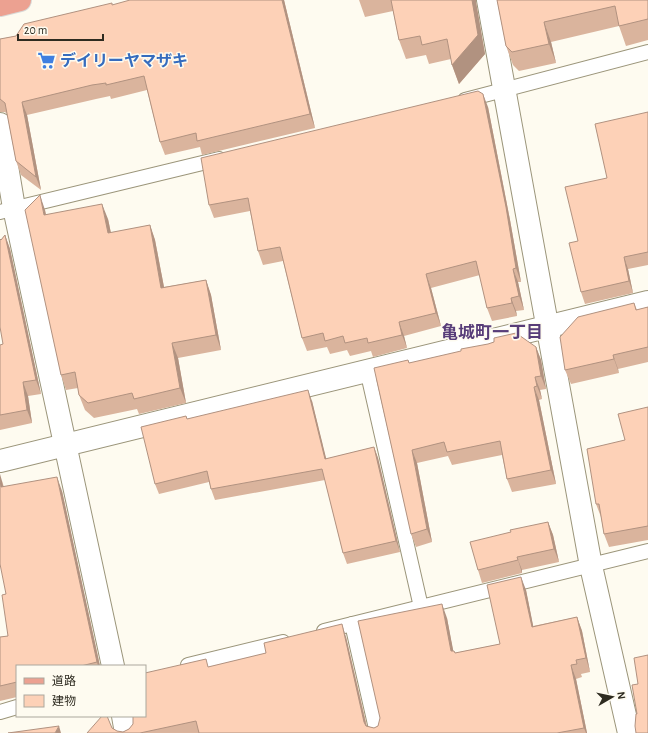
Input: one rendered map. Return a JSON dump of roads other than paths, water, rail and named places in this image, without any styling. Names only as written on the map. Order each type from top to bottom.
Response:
[{"type":"main road","points":[[0,5],[20,0]]},
{"type":"street","points":[[488,0],[591,566],[630,733]]},
{"type":"street","points":[[0,124],[7,210],[64,446],[113,665]]},
{"type":"street","points":[[0,462],[367,370],[648,302]]},
{"type":"street","points":[[123,717],[126,733]]},
{"type":"lane","points":[[449,104],[504,91],[648,52]]},
{"type":"lane","points":[[7,210],[231,156]]},
{"type":"lane","points":[[367,370],[421,607]]},
{"type":"lane","points":[[314,634],[648,551]]},
{"type":"lane","points":[[352,624],[377,733]]},
{"type":"lane","points":[[176,668],[299,638]]},
{"type":"lane","points":[[0,712],[16,707]]},
{"type":"place","name":"デイリーヤマザキ","points":[[47,60]]},
{"type":"district","name":"亀城町一丁目","points":[[492,332]]}]
